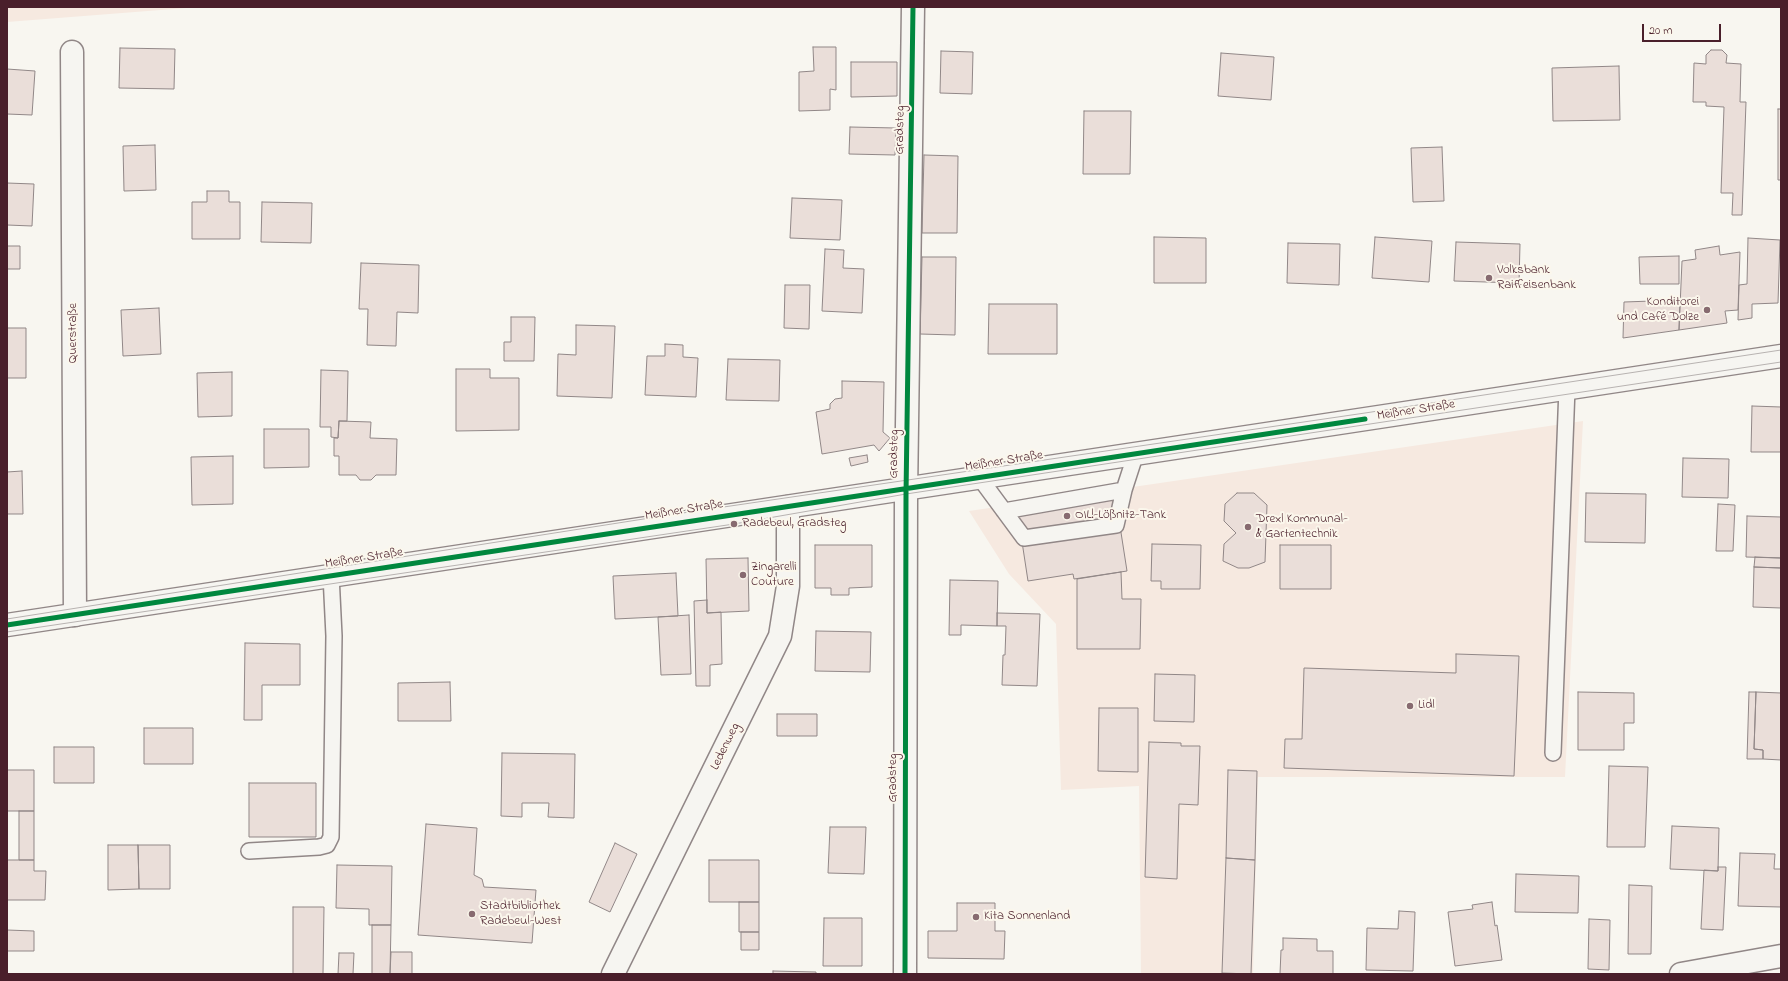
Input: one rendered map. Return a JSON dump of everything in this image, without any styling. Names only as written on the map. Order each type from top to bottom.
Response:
[{"type":"street","name":"Gradsteg","points":[[905,974],[906,488],[913,7]]},
{"type":"street","name":"Querstraße","points":[[72,52],[75,615]]},
{"type":"street","name":"Meißner Straße","points":[[7,625],[1781,356]]},
{"type":"street","name":"Ledenweg","points":[[613,974],[780,636],[788,586],[788,507]]},
{"type":"street","points":[[1681,974],[1781,956]]},
{"type":"lane","points":[[1553,753],[1567,388]]},
{"type":"lane","points":[[979,477],[1024,538],[1116,525],[1124,490],[1136,454]]},
{"type":"lane","points":[[1004,510],[1124,490]]},
{"type":"lane","points":[[249,851],[319,848],[327,845],[331,837],[334,636],[331,575]]},
{"type":"shaded area","points":[[7,7],[199,7],[7,22]]},
{"type":"shaded area","points":[[1583,421],[1565,777],[1258,777],[1253,974],[1141,974],[1139,786],[1061,790],[1056,624],[1009,574],[969,511]]},
{"type":"building","points":[[813,47],[836,47],[836,90],[830,89],[830,110],[799,111],[799,72],[814,71]]},
{"type":"building","points":[[120,48],[175,49],[174,89],[119,88]]},
{"type":"building","points":[[1711,50],[1722,50],[1727,55],[1726,63],[1741,64],[1740,102],[1746,102],[1742,215],[1732,215],[1733,193],[1721,193],[1724,107],[1706,106],[1706,102],[1693,102],[1694,63],[1706,64],[1706,55]]},
{"type":"building","points":[[941,51],[973,52],[972,94],[940,93]]},
{"type":"building","points":[[1221,53],[1274,57],[1271,100],[1218,96]]},
{"type":"building","points":[[851,62],[897,62],[897,96],[851,97]]},
{"type":"building","points":[[1619,66],[1620,120],[1553,121],[1552,68]]},
{"type":"building","points":[[7,69],[35,71],[32,115],[7,114]]},
{"type":"building","points":[[1778,109],[1781,109],[1781,180],[1778,180]]},
{"type":"building","points":[[1084,111],[1131,111],[1130,174],[1083,174]]},
{"type":"building","points":[[850,127],[896,128],[895,155],[849,154]]},
{"type":"building","points":[[155,145],[156,190],[124,191],[123,146]]},
{"type":"building","points":[[1442,147],[1444,201],[1413,202],[1411,148]]},
{"type":"building","points":[[924,155],[958,156],[957,233],[922,233]]},
{"type":"building","points":[[7,183],[34,184],[32,226],[7,225]]},
{"type":"building","points":[[207,191],[229,191],[229,202],[240,202],[240,239],[192,239],[192,202],[207,202]]},
{"type":"building","points":[[792,198],[842,200],[840,240],[790,238]]},
{"type":"building","points":[[262,202],[312,203],[311,243],[261,242]]},
{"type":"building","points":[[1154,237],[1206,238],[1206,283],[1154,283]]},
{"type":"building","points":[[1375,237],[1432,241],[1429,282],[1372,278]]},
{"type":"building","points":[[1748,238],[1780,240],[1778,303],[1752,304],[1752,318],[1738,320],[1739,285],[1747,284]]},
{"type":"building","points":[[1456,242],[1520,244],[1519,283],[1454,281]]},
{"type":"building","points":[[1288,243],[1340,244],[1339,285],[1287,283]]},
{"type":"building","points":[[7,246],[20,246],[20,269],[7,269]]},
{"type":"building","points":[[1719,246],[1720,255],[1740,252],[1738,310],[1725,311],[1727,323],[1679,330],[1682,261],[1696,259],[1695,250]]},
{"type":"building","points":[[825,249],[844,250],[843,268],[864,269],[862,313],[822,311]]},
{"type":"building","points":[[1679,256],[1679,284],[1640,284],[1639,257]]},
{"type":"building","points":[[922,257],[956,257],[955,335],[920,334]]},
{"type":"building","points":[[361,263],[419,265],[418,313],[397,312],[396,346],[367,345],[368,309],[359,309]]},
{"type":"building","points":[[785,285],[810,285],[809,329],[784,328]]},
{"type":"building","points":[[1680,300],[1679,330],[1623,338],[1624,302]]},
{"type":"building","points":[[989,304],[1057,304],[1057,354],[988,354]]},
{"type":"building","points":[[159,308],[161,354],[123,356],[121,310]]},
{"type":"building","points":[[511,317],[535,317],[534,361],[504,361],[504,342],[511,342]]},
{"type":"building","points":[[576,325],[615,326],[612,398],[557,396],[558,354],[576,355]]},
{"type":"building","points":[[7,328],[26,328],[26,378],[7,378]]},
{"type":"building","points":[[665,344],[683,345],[683,357],[698,358],[696,397],[645,395],[647,356],[665,356]]},
{"type":"building","points":[[728,359],[780,360],[779,401],[726,400]]},
{"type":"building","points":[[456,369],[490,369],[490,378],[519,378],[519,430],[456,431]]},
{"type":"building","points":[[321,370],[348,371],[347,421],[339,421],[338,438],[331,437],[331,427],[320,427]]},
{"type":"building","points":[[232,372],[232,416],[198,417],[197,373]]},
{"type":"building","points":[[842,381],[884,382],[883,432],[890,438],[879,451],[874,445],[822,454],[816,412],[830,409],[830,404],[835,399],[842,398]]},
{"type":"building","points":[[1752,406],[1781,407],[1781,452],[1751,452]]},
{"type":"building","points":[[339,421],[371,422],[370,438],[397,439],[396,475],[376,475],[371,480],[360,480],[356,475],[339,475],[339,456],[334,456],[334,438],[338,438]]},
{"type":"building","points":[[264,429],[309,429],[309,467],[264,468]]},
{"type":"building","points":[[867,455],[868,462],[851,466],[849,458]]},
{"type":"building","points":[[233,456],[233,504],[192,505],[191,457]]},
{"type":"building","points":[[1683,458],[1729,459],[1728,498],[1682,497]]},
{"type":"building","points":[[22,471],[23,514],[7,514],[7,472]]},
{"type":"building","name":"Drexl Kommunal- & Gartentechnik","points":[[1237,493],[1254,493],[1267,505],[1265,562],[1249,568],[1238,568],[1223,561],[1224,544],[1236,533],[1224,521],[1225,504]]},
{"type":"building","points":[[1586,493],[1646,494],[1645,543],[1585,542]]},
{"type":"building","points":[[1115,494],[1127,571],[1074,579],[1073,574],[1028,581],[1017,509]]},
{"type":"building","points":[[1718,504],[1735,505],[1733,551],[1716,551]]},
{"type":"building","points":[[1747,516],[1781,517],[1781,558],[1746,557]]},
{"type":"building","points":[[1152,544],[1201,545],[1200,589],[1161,589],[1161,581],[1151,581]]},
{"type":"building","points":[[815,545],[872,545],[872,587],[849,588],[849,595],[831,595],[831,588],[815,588]]},
{"type":"building","points":[[1280,545],[1331,545],[1331,589],[1280,589]]},
{"type":"building","points":[[1755,557],[1781,558],[1781,568],[1754,567]]},
{"type":"building","points":[[748,558],[749,611],[707,613],[706,559]]},
{"type":"building","points":[[1754,567],[1781,568],[1781,608],[1753,607]]},
{"type":"building","points":[[1121,572],[1122,599],[1141,599],[1140,649],[1077,649],[1077,579]]},
{"type":"building","points":[[676,573],[678,616],[615,619],[613,576]]},
{"type":"building","points":[[950,580],[998,581],[997,626],[961,625],[961,635],[949,635]]},
{"type":"building","points":[[707,600],[707,613],[721,612],[722,664],[710,665],[710,686],[696,686],[694,601]]},
{"type":"building","points":[[997,613],[1040,614],[1037,686],[1002,685],[1006,626],[997,626]]},
{"type":"building","points":[[689,615],[691,674],[661,675],[658,617]]},
{"type":"building","points":[[816,631],[871,632],[870,672],[815,671]]},
{"type":"building","points":[[245,643],[300,644],[300,685],[262,685],[262,720],[244,720]]},
{"type":"building","name":"Lidl","points":[[1456,654],[1519,656],[1514,776],[1284,768],[1285,739],[1302,739],[1304,668],[1456,673]]},
{"type":"building","points":[[1155,674],[1195,675],[1194,722],[1154,721]]},
{"type":"building","points":[[450,682],[451,721],[398,721],[398,683]]},
{"type":"building","points":[[1578,692],[1634,693],[1634,723],[1624,723],[1624,750],[1578,750]]},
{"type":"building","points":[[1749,692],[1756,692],[1754,749],[1763,750],[1763,759],[1747,759]]},
{"type":"building","points":[[1756,692],[1781,693],[1781,760],[1763,759],[1763,750],[1754,749]]},
{"type":"building","points":[[1099,708],[1138,708],[1138,772],[1098,771]]},
{"type":"building","points":[[777,714],[817,714],[817,736],[777,736]]},
{"type":"building","points":[[144,728],[193,728],[193,764],[144,764]]},
{"type":"building","points":[[1149,742],[1181,743],[1181,746],[1200,746],[1198,805],[1179,804],[1177,879],[1145,877]]},
{"type":"building","points":[[54,747],[94,747],[94,783],[54,783]]},
{"type":"building","points":[[502,753],[575,754],[574,818],[548,817],[549,803],[522,803],[522,817],[501,816]]},
{"type":"building","points":[[1609,766],[1648,767],[1645,847],[1607,847]]},
{"type":"building","points":[[7,770],[34,770],[34,811],[7,811]]},
{"type":"building","points":[[1228,770],[1257,771],[1255,860],[1226,858]]},
{"type":"building","points":[[249,783],[316,783],[316,837],[249,837]]},
{"type":"building","points":[[19,811],[34,811],[34,860],[19,860]]},
{"type":"building","points":[[426,824],[477,828],[474,875],[482,879],[484,887],[536,890],[532,943],[418,935]]},
{"type":"building","points":[[1672,826],[1719,828],[1718,871],[1670,869]]},
{"type":"building","points":[[830,827],[866,827],[864,874],[828,873]]},
{"type":"building","points":[[615,843],[637,854],[610,912],[589,902]]},
{"type":"building","points":[[108,845],[138,845],[139,889],[108,890]]},
{"type":"building","points":[[138,845],[170,845],[170,889],[139,889]]},
{"type":"building","points":[[1740,853],[1775,854],[1774,869],[1781,869],[1781,907],[1738,906]]},
{"type":"building","points":[[1226,858],[1255,860],[1251,974],[1222,973]]},
{"type":"building","points":[[7,860],[34,860],[34,871],[46,871],[45,900],[7,900]]},
{"type":"building","points":[[709,860],[759,860],[759,902],[709,902]]},
{"type":"building","points":[[337,865],[392,866],[391,925],[369,925],[369,909],[336,908]]},
{"type":"building","points":[[1718,867],[1726,867],[1723,930],[1701,929],[1704,870],[1718,871]]},
{"type":"building","points":[[1516,874],[1579,876],[1578,913],[1515,912]]},
{"type":"building","points":[[1629,885],[1652,886],[1651,954],[1628,954]]},
{"type":"building","points":[[739,902],[759,902],[759,932],[739,932]]},
{"type":"building","points":[[1492,902],[1502,960],[1455,966],[1448,912],[1473,909],[1472,905]]},
{"type":"building","name":"Kita Sonnenland","points":[[957,903],[995,903],[995,931],[1005,931],[1004,959],[928,958],[928,931],[957,931]]},
{"type":"building","points":[[293,907],[324,907],[323,974],[293,974]]},
{"type":"building","points":[[1399,911],[1415,912],[1413,971],[1366,970],[1367,928],[1398,929]]},
{"type":"building","points":[[824,918],[862,918],[862,966],[823,966]]},
{"type":"building","points":[[1589,919],[1610,920],[1609,970],[1588,969]]},
{"type":"building","points":[[372,925],[391,925],[390,974],[372,974]]},
{"type":"building","points":[[7,930],[34,931],[34,951],[7,951]]},
{"type":"building","points":[[741,932],[759,932],[759,950],[741,950]]},
{"type":"building","points":[[1283,938],[1317,939],[1317,951],[1333,951],[1333,974],[1280,974]]},
{"type":"building","points":[[391,952],[412,952],[412,974],[390,974]]},
{"type":"building","points":[[339,953],[354,953],[353,974],[338,974]]},
{"type":"building","points":[[773,971],[816,972],[816,974],[773,974]]},
{"type":"tram line","points":[[7,619],[669,515],[1365,413],[1781,350]]},
{"type":"tram line","points":[[7,632],[734,524],[906,494],[1781,362]]},
{"type":"cycle path","points":[[905,974],[906,494],[913,7]]},
{"type":"cycle path","points":[[7,625],[1365,419]]},
{"type":"place","name":"Volksbank Raiffeisenbank","points":[[1489,278]]},
{"type":"place","name":"Konditorei und Café Dolze","points":[[1707,310]]},
{"type":"place","name":"OIL!-Lößnitz-Tank","points":[[1067,516]]},
{"type":"place","name":"Radebeul, Gradsteg","points":[[734,524]]},
{"type":"place","name":"Drexl Kommunal- & Gartentechnik","points":[[1248,527]]},
{"type":"place","name":"Zingarelli Couture","points":[[743,575]]},
{"type":"place","name":"Lidl","points":[[1410,706]]},
{"type":"place","name":"Stadtbibliothek Radebeul-West","points":[[472,914]]},
{"type":"place","name":"Kita Sonnenland","points":[[976,917]]}]
